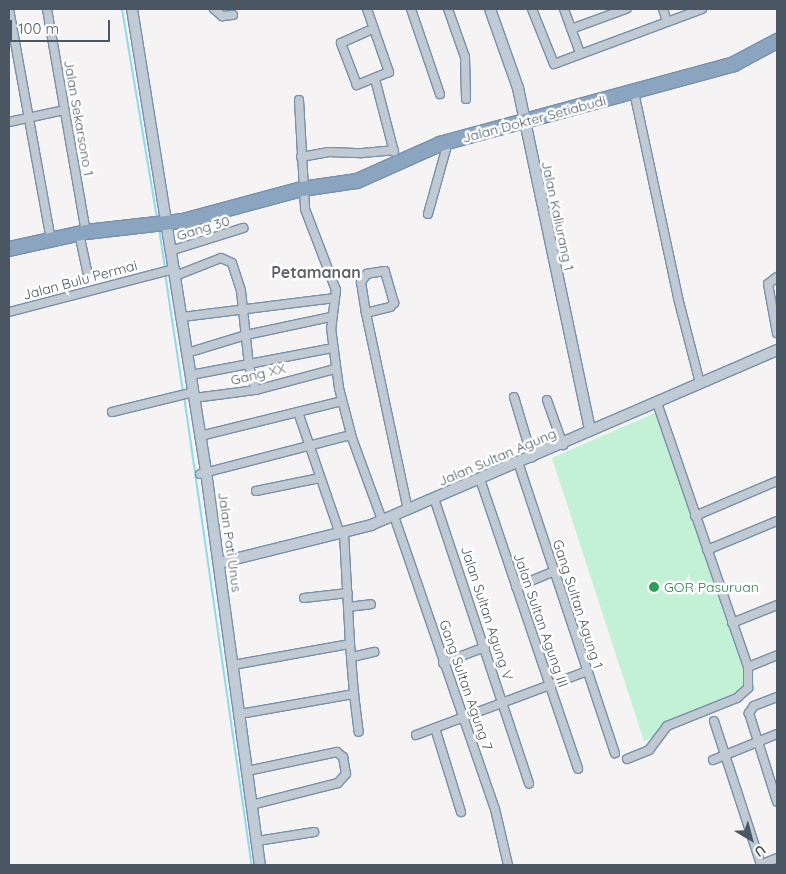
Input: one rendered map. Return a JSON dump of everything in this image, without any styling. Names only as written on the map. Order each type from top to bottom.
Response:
[{"type":"highway","name":"Jalan Dokter Setiabudi","points":[[9,249],[82,233],[161,224],[292,192],[358,181],[395,156],[734,64],[777,41]]},
{"type":"main road","name":"Jalan Pati Unus","points":[[132,9],[161,224],[170,251],[172,272],[182,317],[191,375],[189,394],[200,436],[203,473],[219,563],[260,865]]},
{"type":"main road","name":"Jalan Kaliurang 1","points":[[490,9],[514,69],[590,431]]},
{"type":"main road","name":"Jalan Sultan Agung","points":[[219,563],[342,533],[394,516],[518,462],[563,445],[590,431],[777,350]]},
{"type":"street","points":[[9,9],[51,240]]},
{"type":"street","name":"Jalan Sekarsono 1","points":[[47,9],[64,110],[87,272]]},
{"type":"street","points":[[214,9],[222,16],[233,15]]},
{"type":"street","points":[[367,9],[374,28],[389,72],[375,80],[355,84],[341,43],[374,28]]},
{"type":"street","points":[[411,9],[440,94]]},
{"type":"street","points":[[448,9],[465,57],[466,99]]},
{"type":"street","points":[[532,9],[551,62],[556,64],[580,53],[702,9]]},
{"type":"street","points":[[564,9],[580,53]]},
{"type":"street","points":[[572,29],[626,9]]},
{"type":"street","points":[[663,9],[670,20]]},
{"type":"street","points":[[668,9],[670,20]]},
{"type":"street","points":[[301,157],[328,152],[395,156],[375,80]]},
{"type":"street","points":[[634,92],[678,298],[700,383]]},
{"type":"street","points":[[299,100],[301,157],[292,192],[310,227],[336,290],[327,349],[347,435],[377,522]]},
{"type":"street","points":[[9,122],[64,110]]},
{"type":"street","points":[[428,214],[448,142]]},
{"type":"street","name":"Gang 30","points":[[170,251],[242,228]]},
{"type":"street","name":"Jalan Bulu Permai","points":[[9,312],[157,272],[172,272],[221,258],[230,259],[241,291],[242,308]]},
{"type":"street","points":[[366,313],[390,307],[394,303],[385,271],[379,270],[361,279],[366,313],[408,510]]},
{"type":"street","points":[[777,277],[768,284],[777,333]]},
{"type":"street","points":[[182,317],[242,308],[335,298]]},
{"type":"street","points":[[242,308],[249,366],[256,390]]},
{"type":"street","points":[[187,353],[246,335],[331,317]]},
{"type":"street","points":[[191,375],[249,366],[327,349]]},
{"type":"street","name":"Gang XX","points":[[112,412],[189,394],[256,390],[331,370]]},
{"type":"street","points":[[514,397],[532,457]]},
{"type":"street","points":[[547,400],[563,445]]},
{"type":"street","points":[[200,436],[338,402]]},
{"type":"street","points":[[627,759],[649,750],[667,726],[744,694],[748,688],[751,666],[699,515],[657,403]]},
{"type":"street","points":[[298,412],[320,478],[342,533],[348,593],[354,694],[359,732]]},
{"type":"street","points":[[203,473],[347,435]]},
{"type":"street","name":"Gang Sultan Agung 1","points":[[518,462],[615,753]]},
{"type":"street","points":[[256,491],[320,478]]},
{"type":"street","name":"Jalan Sultan Agung III","points":[[480,479],[578,769]]},
{"type":"street","points":[[699,515],[777,481]]},
{"type":"street","name":"Jalan Sultan Agung V","points":[[434,498],[529,784]]},
{"type":"street","name":"Gang Sultan Agung 7","points":[[394,516],[443,663],[465,718],[495,809],[508,865]]},
{"type":"street","points":[[710,549],[777,521]]},
{"type":"street","points":[[516,587],[555,571]]},
{"type":"street","points":[[304,598],[348,593]]},
{"type":"street","points":[[348,607],[371,604]]},
{"type":"street","points":[[735,622],[777,605]]},
{"type":"street","points":[[233,665],[350,644]]},
{"type":"street","points":[[443,663],[485,647]]},
{"type":"street","points":[[352,657],[374,652]]},
{"type":"street","points":[[751,666],[777,655]]},
{"type":"street","points":[[416,735],[550,688],[587,671]]},
{"type":"street","points":[[240,714],[354,694]]},
{"type":"street","points":[[777,697],[754,706],[749,713],[777,802]]},
{"type":"street","points":[[714,721],[761,865],[777,858]]},
{"type":"street","points":[[435,728],[461,812]]},
{"type":"street","points":[[713,760],[777,734]]},
{"type":"street","points":[[247,771],[337,752],[343,757],[346,774],[338,783],[252,805]]},
{"type":"street","points":[[257,841],[314,832]]},
{"type":"green space","name":"GOR Pasuruan","points":[[657,412],[728,627],[737,626],[750,661],[755,690],[644,741],[552,458]]},
{"type":"waterway","points":[[122,9],[157,218]]},
{"type":"waterway","points":[[159,228],[165,268]]},
{"type":"waterway","points":[[165,273],[183,392]]},
{"type":"waterway","points":[[184,396],[252,865]]},
{"type":"place","name":"GOR Pasuruan","points":[[654,587]]},
{"type":"district","name":"Petamanan","points":[[316,272]]}]
